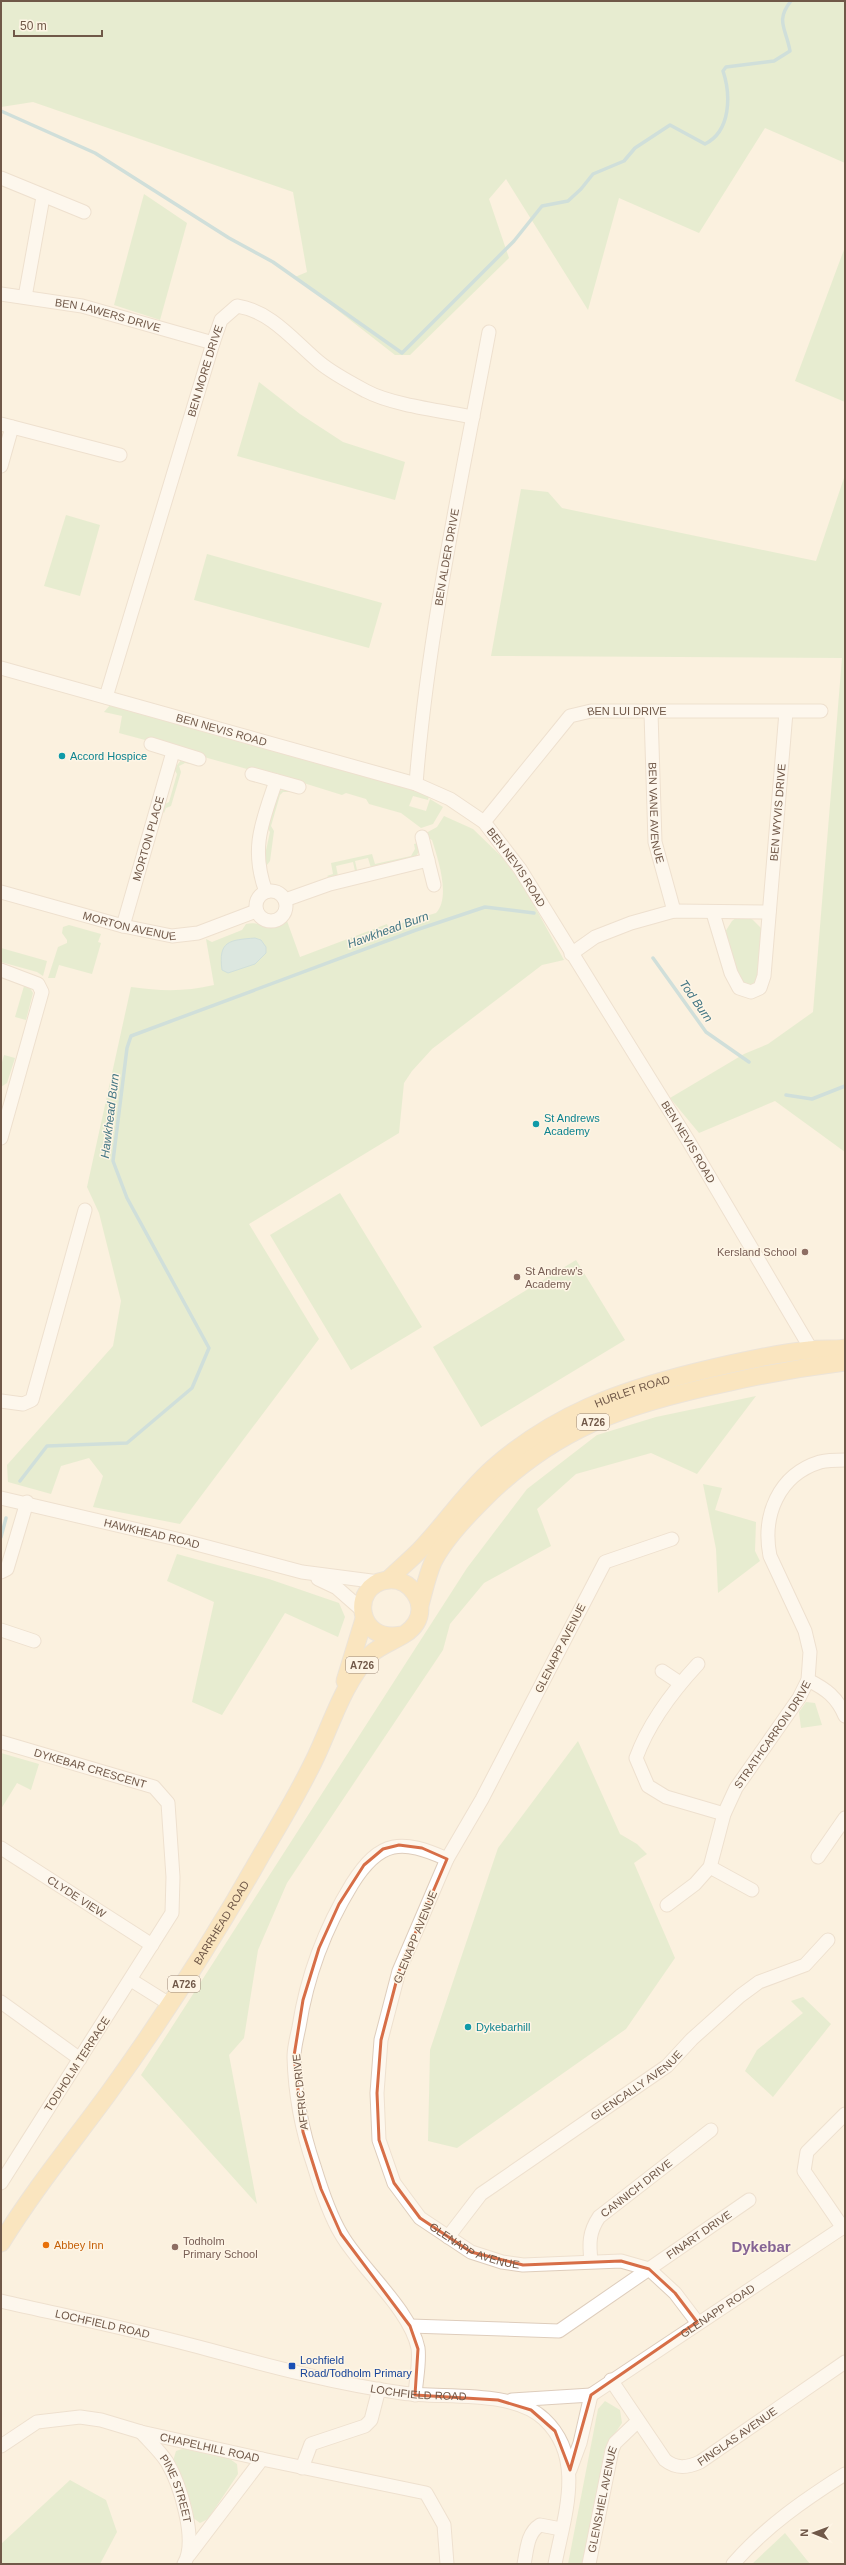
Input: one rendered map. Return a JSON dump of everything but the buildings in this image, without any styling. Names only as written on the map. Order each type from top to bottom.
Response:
[{"type":"main road","name":"HURLET ROAD","points":[[383,1581],[419,1551],[465,1495],[494,1467],[532,1438],[580,1410],[625,1390],[658,1380],[740,1361],[810,1349],[829,1351],[845,1348]]},
{"type":"main road","name":"HURLET ROAD","points":[[420,1605],[434,1562],[456,1530],[506,1478],[553,1443],[598,1419],[664,1396],[766,1374],[845,1362]]},
{"type":"main road","points":[[383,1581],[405,1583],[417,1596],[420,1605],[416,1623],[401,1635],[382,1636],[373,1631],[363,1614],[366,1595],[383,1581]]},
{"type":"main road","name":"BARRHEAD ROAD","points":[[338,1708],[363,1614]]},
{"type":"main road","name":"BARRHEAD ROAD","points":[[1,2243],[171,2004],[291,1804],[310,1770],[338,1708],[364,1662],[379,1648],[401,1635]]},
{"type":"street","points":[[1,178],[43,197],[84,212]]},
{"type":"street","points":[[25,297],[43,197]]},
{"type":"street","name":"BEN LAWERS DRIVE","points":[[1,294],[82,306],[213,343]]},
{"type":"street","name":"BEN MORE DRIVE","points":[[106,698],[213,343],[221,320],[237,306],[252,308],[280,327],[320,363],[368,392],[400,401],[473,417]]},
{"type":"street","name":"BEN ALDER DRIVE","points":[[416,784],[422,707],[489,332]]},
{"type":"street","points":[[1,466],[6,426],[120,455]]},
{"type":"street","name":"BEN NEVIS ROAD","points":[[1,668],[416,784],[450,799],[484,822],[520,869],[688,1142],[810,1349]]},
{"type":"street","name":"BEN LUI DRIVE","points":[[484,822],[570,716],[591,711],[651,713],[820,711]]},
{"type":"street","name":"BEN WYVIS DRIVE","points":[[713,913],[731,973],[739,988],[750,992],[760,988],[764,976],[786,712]]},
{"type":"street","name":"BEN VANE AVENUE","points":[[651,713],[655,842],[674,911]]},
{"type":"street","points":[[151,744],[199,759]]},
{"type":"street","name":"MORTON PLACE","points":[[123,926],[173,752]]},
{"type":"street","points":[[252,774],[298,787]]},
{"type":"street","points":[[266,892],[259,872],[258,834],[276,781]]},
{"type":"street","points":[[422,837],[434,885]]},
{"type":"street","points":[[285,900],[330,884],[428,860]]},
{"type":"street","name":"MORTON AVENUE","points":[[1,892],[153,934],[172,936],[198,933],[256,910]]},
{"type":"street","points":[[266,892],[277,892],[285,900],[284,912],[276,920],[264,919],[256,910],[257,899],[266,892]]},
{"type":"street","points":[[571,954],[595,937],[631,923],[674,911],[713,913],[769,912]]},
{"type":"street","points":[[1,970],[38,984],[42,992],[7,1097],[1,1138]]},
{"type":"street","points":[[1,1401],[23,1404],[32,1400],[85,1210]]},
{"type":"street","name":"STRATHCARRON DRIVE","points":[[710,1867],[724,1814],[736,1788],[799,1698],[808,1680],[810,1652],[805,1631],[770,1556],[767,1522],[776,1496],[796,1475],[820,1462],[845,1460]]},
{"type":"street","name":"HAWKHEAD ROAD","points":[[1,1498],[27,1502],[302,1572],[383,1581]]},
{"type":"street","points":[[1,1572],[7,1569],[27,1502]]},
{"type":"street","name":"GLENAPP AVENUE","points":[[672,1539],[605,1562],[482,1799],[447,1859],[399,1971],[381,2040],[377,2093],[379,2140],[394,2183],[420,2218],[471,2252],[502,2262],[545,2266],[591,2261],[621,2261],[649,2269],[675,2293],[697,2322]]},
{"type":"street","name":"HAWKHEAD ROAD","points":[[302,1572],[337,1588],[363,1614]]},
{"type":"street","points":[[1,1630],[34,1641]]},
{"type":"street","points":[[698,1664],[680,1683],[649,1728],[636,1758],[648,1786],[666,1797],[724,1814]]},
{"type":"street","points":[[662,1670],[680,1683]]},
{"type":"street","points":[[808,1680],[828,1691],[839,1702],[845,1716]]},
{"type":"street","name":"DYKEBAR CRESCENT","points":[[1,1742],[154,1786],[168,1803],[173,1877],[172,1913],[152,1945]]},
{"type":"street","points":[[818,1857],[845,1818]]},
{"type":"street","name":"AFFRIC DRIVE","points":[[415,2395],[418,2349],[410,2326],[341,2234],[321,2189],[303,2132],[294,2056],[303,2000],[319,1948],[339,1904],[364,1865],[384,1848],[399,1845],[422,1848],[447,1859]]},
{"type":"street","name":"CLYDE VIEW","points":[[1,1848],[152,1945]]},
{"type":"street","points":[[667,1905],[695,1884],[710,1867],[752,1890]]},
{"type":"street","name":"GLENCALLY AVENUE","points":[[448,2237],[481,2194],[667,2066],[692,2039],[744,1993],[759,1982],[805,1965],[828,1940]]},
{"type":"street","name":"TODHOLM TERRACE","points":[[1,2183],[152,1945]]},
{"type":"street","points":[[131,1980],[171,2004]]},
{"type":"street","points":[[1,2002],[80,2060]]},
{"type":"street","points":[[844,2227],[804,2171],[806,2152],[845,2114]]},
{"type":"street","name":"CANNICH DRIVE","points":[[591,2261],[589,2246],[591,2229],[599,2217],[711,2130]]},
{"type":"street","name":"FINART DRIVE","points":[[410,2326],[559,2331],[749,2200]]},
{"type":"street","name":"GLENAPP ROAD","points":[[591,2395],[697,2322],[844,2227]]},
{"type":"street","name":"LOCHFIELD ROAD","points":[[1,2301],[210,2350],[247,2362],[379,2390],[415,2395],[498,2400],[514,2403],[543,2418],[562,2444],[570,2470],[555,2564]]},
{"type":"street","name":"FINGLAS AVENUE","points":[[611,2380],[665,2460],[674,2466],[688,2467],[700,2462],[845,2362]]},
{"type":"street","points":[[302,2468],[311,2444],[365,2426],[371,2420],[379,2390]]},
{"type":"street","points":[[498,2400],[591,2395],[578,2449],[570,2470]]},
{"type":"street","name":"CHAPELHILL ROAD","points":[[1,2446],[37,2422],[80,2417],[101,2420],[141,2432],[302,2468],[426,2493],[444,2525],[447,2564]]},
{"type":"street","name":"GLENSHIEL AVENUE","points":[[590,2564],[612,2450],[615,2443],[638,2421]]},
{"type":"street","name":"PINE STREET","points":[[141,2432],[166,2461],[180,2489],[186,2519],[186,2560]]},
{"type":"street","name":"PINE STREET","points":[[186,2560],[262,2459]]},
{"type":"street","points":[[733,2564],[756,2539],[783,2517],[845,2474]]},
{"type":"street","points":[[524,2564],[534,2528],[540,2525],[561,2529]]},
{"type":"highlighted area","points":[[399,1845],[422,1848],[447,1859],[399,1971],[381,2040],[377,2093],[379,2140],[394,2183],[420,2218],[471,2252],[523,2265],[621,2261],[649,2269],[675,2293],[697,2322],[591,2395],[570,2470],[555,2431],[531,2410],[498,2400],[415,2395],[418,2349],[410,2326],[341,2234],[321,2189],[303,2132],[294,2056],[303,2000],[319,1948],[339,1904],[364,1865],[383,1849]]},
{"type":"green space","points":[[1,1],[845,1],[845,163],[765,128],[699,233],[619,198],[588,310],[506,179],[489,199],[509,258],[410,355],[395,355],[295,277],[307,272],[293,192],[33,102],[1,107]]},
{"type":"green space","points":[[144,194],[187,223],[160,320],[114,305]]},
{"type":"green space","points":[[845,247],[845,402],[795,381]]},
{"type":"green space","points":[[259,382],[300,414],[343,442],[405,462],[395,500],[237,456]]},
{"type":"green space","points":[[845,475],[845,1152],[775,1101],[699,1133],[670,1098],[744,1054],[768,1044],[813,1012],[842,658],[491,656],[521,489],[548,492],[562,508],[816,561]]},
{"type":"green space","points":[[66,515],[100,525],[80,596],[44,586]]},
{"type":"green space","points":[[207,554],[382,603],[369,648],[194,600]]},
{"type":"green space","points":[[111,704],[413,788],[429,796],[428,800],[413,796],[409,806],[426,811],[430,799],[443,807],[433,824],[421,828],[401,813],[369,804],[366,799],[346,793],[342,795],[252,767],[247,769],[204,757],[201,753],[150,738],[145,740],[119,733],[122,716],[104,712]]},
{"type":"green space","points":[[182,759],[189,760],[190,764],[185,763],[179,766],[181,772],[171,806],[166,808],[164,813],[162,810],[163,805],[169,802],[177,774],[174,769]]},
{"type":"green space","points":[[285,788],[291,789],[291,792],[283,792],[280,795],[271,826],[274,831],[270,861],[267,865],[263,864],[270,832],[267,827],[277,793]]},
{"type":"green space","points":[[444,816],[473,829],[501,856],[523,885],[564,960],[542,965],[432,1049],[412,1071],[404,1083],[399,1133],[249,1224],[319,1339],[180,1524],[93,1507],[103,1476],[89,1458],[61,1466],[51,1494],[8,1482],[7,1465],[113,1346],[121,1301],[99,1213],[87,1187],[131,987],[172,990],[193,989],[214,985],[206,939],[212,942],[242,930],[246,924],[251,923],[276,926],[287,921],[300,957],[387,924],[388,927],[436,913],[443,898],[442,878],[432,840],[427,837],[426,833],[437,827]]},
{"type":"green space","points":[[418,843],[418,853],[416,857],[371,868],[368,858],[355,861],[357,870],[355,871],[353,862],[336,866],[338,876],[330,878],[327,876],[333,874],[331,863],[372,854],[375,864],[411,856],[415,849],[414,844]]},
{"type":"green space","points":[[737,917],[751,918],[762,929],[759,977],[755,985],[745,987],[738,975],[725,932],[732,921]]},
{"type":"green space","points":[[69,925],[101,934],[98,942],[101,943],[92,974],[59,965],[55,978],[48,978],[58,947],[67,943],[67,940],[62,933],[63,927]]},
{"type":"green space","points":[[1,948],[47,961],[43,976],[37,972],[1,962]]},
{"type":"green space","points":[[24,986],[30,988],[33,993],[26,1020],[15,1017]]},
{"type":"green space","points":[[4,1055],[15,1058],[7,1083],[1,1087],[1,1066]]},
{"type":"green space","points":[[340,1193],[422,1327],[351,1370],[270,1235]]},
{"type":"green space","points":[[576,1260],[625,1340],[481,1427],[433,1347]]},
{"type":"green space","points":[[756,1396],[697,1474],[651,1453],[576,1474],[537,1509],[551,1546],[484,1583],[450,1624],[443,1650],[287,1883],[258,1950],[244,2038],[229,2055],[257,2204],[141,2075],[467,1568],[527,1489],[597,1435],[656,1417]]},
{"type":"green space","points":[[703,1484],[722,1488],[715,1510],[756,1522],[755,1551],[760,1561],[718,1593],[716,1549]]},
{"type":"green space","points":[[177,1554],[269,1579],[339,1603],[345,1617],[338,1637],[285,1613],[222,1715],[192,1702],[214,1602],[167,1581]]},
{"type":"green space","points":[[806,1702],[815,1703],[822,1725],[801,1728],[799,1712]]},
{"type":"green space","points":[[578,1741],[620,1834],[637,1844],[647,1854],[634,1863],[675,1958],[626,2029],[457,2148],[428,2141],[430,2050],[498,1848]]},
{"type":"green space","points":[[1,1753],[39,1764],[31,1790],[17,1783],[1,1809]]},
{"type":"green space","points":[[803,1997],[831,2024],[773,2097],[745,2071],[757,2050],[803,2013],[791,2001]]},
{"type":"green space","points":[[605,2401],[620,2410],[622,2423],[605,2448],[583,2564],[568,2564],[598,2409]]},
{"type":"green space","points":[[185,2448],[227,2457],[237,2464],[238,2474],[208,2519],[200,2523],[192,2517],[187,2491],[173,2461],[176,2451]]},
{"type":"green space","points":[[70,2480],[106,2500],[117,2532],[100,2564],[1,2564],[1,2544]]},
{"type":"green space","points":[[785,2533],[810,2564],[752,2564]]},
{"type":"water","points":[[255,938],[261,940],[266,947],[266,953],[255,964],[228,973],[222,970],[222,953],[227,944],[232,941]]},
{"type":"waterway","points":[[1,111],[95,153],[229,238],[273,262],[402,353],[514,241],[542,206],[568,201],[581,189],[593,174],[624,161],[635,148],[670,125],[705,144],[714,138],[720,130],[727,112],[728,101],[726,80],[723,71],[726,67],[774,61],[790,51],[783,20],[786,8],[791,1]]},
{"type":"waterway","name":"Hawkhead Burn","points":[[20,1481],[47,1446],[127,1443],[192,1388],[209,1348],[127,1198],[113,1161],[127,1048],[131,1036],[416,930],[485,907],[534,913]]},
{"type":"waterway","name":"Tod Burn","points":[[653,958],[706,1032],[749,1062]]},
{"type":"waterway","name":"Tod Burn","points":[[786,1095],[812,1099],[845,1086]]},
{"type":"waterway","name":"Hawkhead Burn","points":[[1,1537],[6,1518]]},
{"type":"place","name":"Accord Hospice","points":[[62,756]]},
{"type":"place","name":"St Andrews Academy","points":[[536,1124]]},
{"type":"place","name":"Kersland School","points":[[805,1252]]},
{"type":"place","name":"St Andrew's Academy","points":[[517,1277]]},
{"type":"place","name":"Dykebarhill","points":[[468,2027]]},
{"type":"place","name":"Abbey Inn","points":[[46,2245]]},
{"type":"place","name":"Todholm Primary School","points":[[175,2247]]},
{"type":"place","name":"Lochfield Road/Todholm Primary","points":[[292,2366]]},
{"type":"district","name":"Dykebar","points":[[761,2246]]}]
